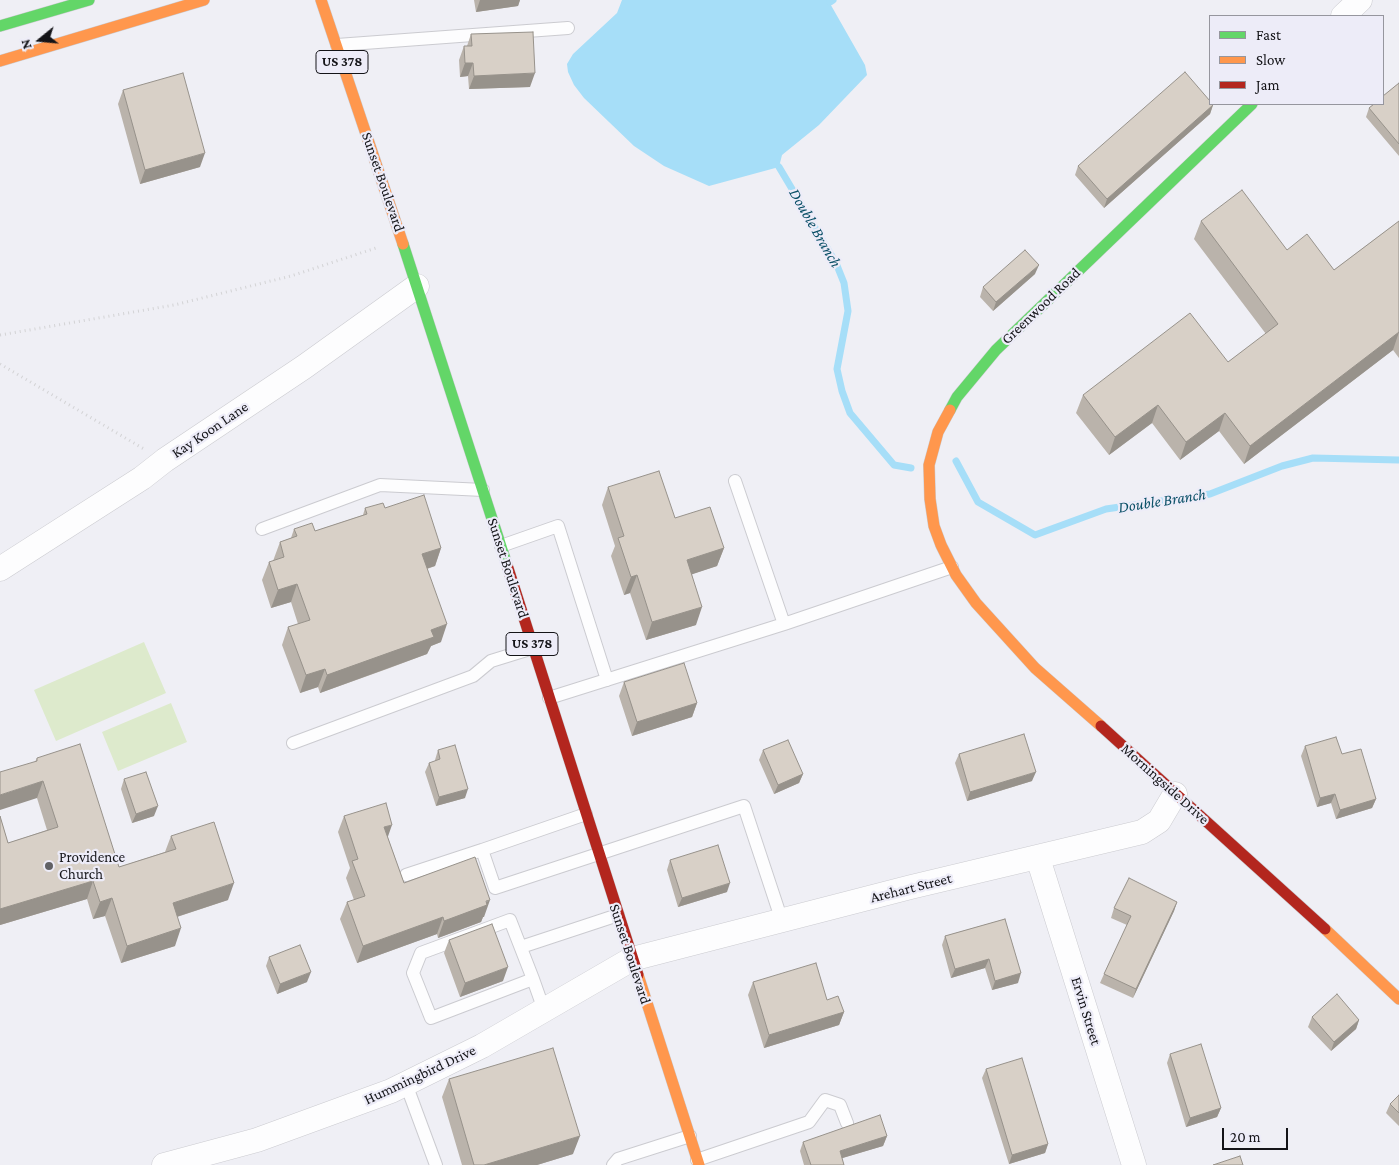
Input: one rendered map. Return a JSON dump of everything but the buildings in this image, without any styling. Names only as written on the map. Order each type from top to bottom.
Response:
[{"type":"street","points":[[0,26],[89,0]]},
{"type":"street","points":[[0,61],[204,0]]},
{"type":"street","name":"Sunset Boulevard","points":[[321,0],[418,286],[698,1162]]},
{"type":"street","points":[[1344,15],[1360,0]]},
{"type":"street","name":"Greenwood Road","points":[[949,561],[934,526],[930,499],[930,465],[938,432],[957,397],[996,350],[1251,105]]},
{"type":"street","name":"Kay Koon Lane","points":[[0,569],[142,478],[165,460],[304,367],[418,286]]},
{"type":"street","name":"Morningside Drive","points":[[949,561],[976,603],[1035,668],[1284,890],[1399,999]]},
{"type":"street","name":"Arehart Street","points":[[632,959],[782,920],[1142,832],[1159,820],[1175,794]]},
{"type":"street","name":"Ervin Street","points":[[1038,858],[1134,1165]]},
{"type":"street","name":"Hummingbird Drive","points":[[164,1165],[258,1140],[406,1084],[482,1046],[632,959]]},
{"type":"lane","points":[[337,45],[568,28]]},
{"type":"lane","points":[[735,481],[784,624]]},
{"type":"lane","points":[[262,529],[380,486],[483,490]]},
{"type":"lane","points":[[500,546],[558,526],[607,680]]},
{"type":"lane","points":[[549,698],[784,624],[949,561]]},
{"type":"lane","points":[[293,743],[473,676],[491,661],[533,648]]},
{"type":"lane","points":[[482,850],[495,888],[744,806],[782,920]]},
{"type":"lane","points":[[406,875],[586,814]]},
{"type":"lane","points":[[521,947],[618,915]]},
{"type":"lane","points":[[533,979],[431,1018],[412,973],[420,953],[510,920],[521,947],[533,979],[544,1010]]},
{"type":"lane","points":[[406,1084],[436,1165]]},
{"type":"lane","points":[[698,1162],[809,1122],[825,1100],[840,1105],[847,1123]]},
{"type":"lane","points":[[613,1165],[618,1158],[690,1136]]},
{"type":"path","points":[[0,335],[174,305],[291,276],[402,240]]},
{"type":"path","points":[[0,364],[146,450],[142,478]]},
{"type":"green space","points":[[144,642],[166,693],[56,741],[34,690]]},
{"type":"green space","points":[[171,703],[187,742],[118,771],[102,732]]},
{"type":"water","points":[[622,0],[828,0],[865,65],[867,75],[819,125],[782,155],[779,167],[709,186],[664,166],[634,146],[584,98],[574,85],[568,72],[567,64],[573,54],[617,13]]},
{"type":"waterway","name":"Double Branch","points":[[779,167],[836,263],[844,283],[848,311],[837,369],[850,413],[894,465],[911,468]]},
{"type":"waterway","name":"Double Branch","points":[[956,461],[978,502],[1035,535],[1106,509],[1210,494],[1282,466],[1313,458],[1399,460]]},
{"type":"traffic: fast","points":[[0,26],[89,0]]},
{"type":"traffic: fast","points":[[950,410],[957,397],[996,350],[1251,105]]},
{"type":"traffic: fast","points":[[403,244],[507,565]]},
{"type":"traffic: slow","points":[[0,61],[204,0]]},
{"type":"traffic: slow","points":[[321,0],[403,244]]},
{"type":"traffic: slow","points":[[950,410],[938,432],[929,465],[930,499],[934,526],[941,545],[956,575],[976,603],[1035,668],[1101,726]]},
{"type":"traffic: slow","points":[[1325,929],[1399,999]]},
{"type":"traffic: slow","points":[[638,975],[699,1165]]},
{"type":"traffic: jam","points":[[507,565],[638,975]]},
{"type":"traffic: jam","points":[[1101,726],[1325,929]]},
{"type":"place","name":"Providence Church","points":[[49,866]]}]
